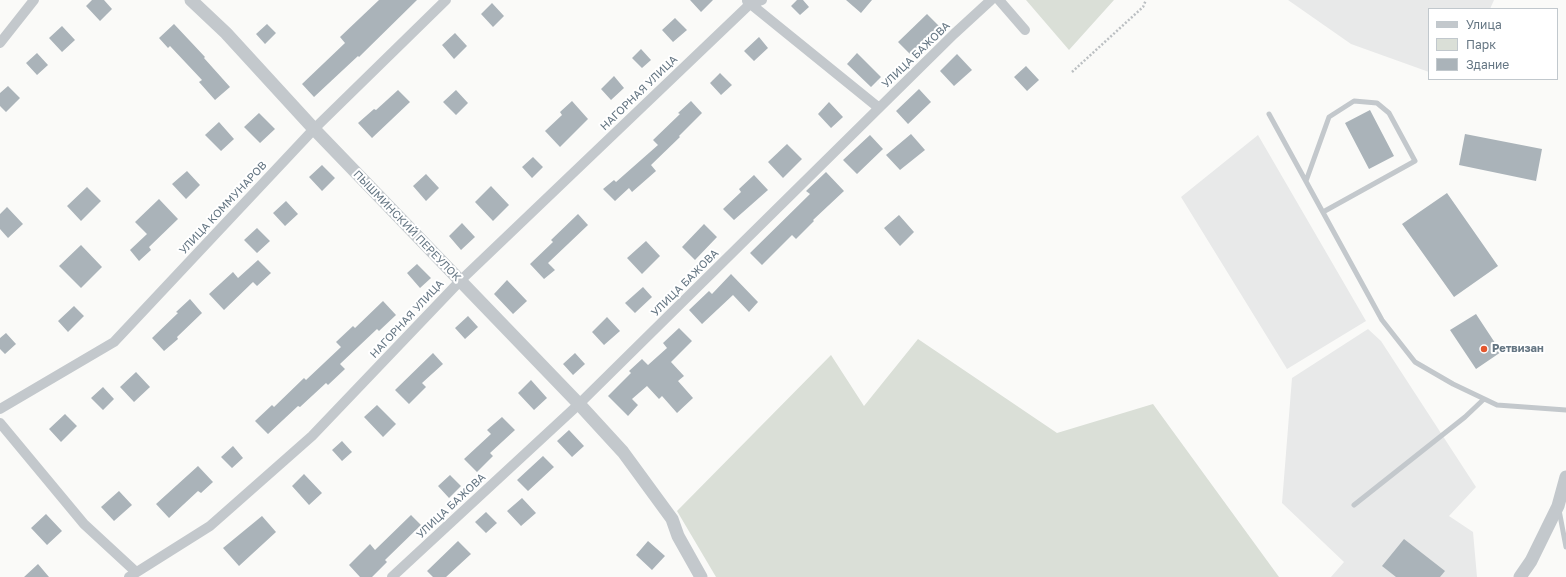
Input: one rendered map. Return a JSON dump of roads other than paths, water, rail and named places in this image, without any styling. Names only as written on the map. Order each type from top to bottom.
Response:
[{"type":"street","points":[[0,43],[34,0]]},
{"type":"street","name":"ПЫШМИНСКИЙ ПЕРЕУЛОК","points":[[191,0],[226,33],[314,129],[579,404],[623,452],[672,519],[678,536],[701,577]]},
{"type":"street","name":"УЛИЦА КОММУНАРОВ","points":[[0,410],[114,342],[314,129],[446,0]]},
{"type":"street","name":"НАГОРНАЯ УЛИЦА","points":[[132,574],[210,526],[312,436],[460,281],[749,2],[762,0]]},
{"type":"street","name":"УЛИЦА БАЖОВА","points":[[392,577],[579,404],[879,108],[991,0]]},
{"type":"street","points":[[999,0],[1025,30]]},
{"type":"street","points":[[749,2],[879,108]]},
{"type":"street","points":[[0,423],[84,524],[132,574]]},
{"type":"street","points":[[1520,577],[1531,560],[1558,506],[1566,477]]},
{"type":"lane","points":[[1306,181],[1329,117],[1354,101],[1377,103],[1389,113],[1414,161],[1322,212]]},
{"type":"lane","points":[[1269,114],[1382,320],[1415,362],[1453,384],[1496,405],[1566,410]]},
{"type":"lane","points":[[1354,505],[1459,422],[1484,399]]},
{"type":"lane","points":[[1558,506],[1566,547]]},
{"type":"place","name":"Ретвизан","points":[[1484,349]]}]
